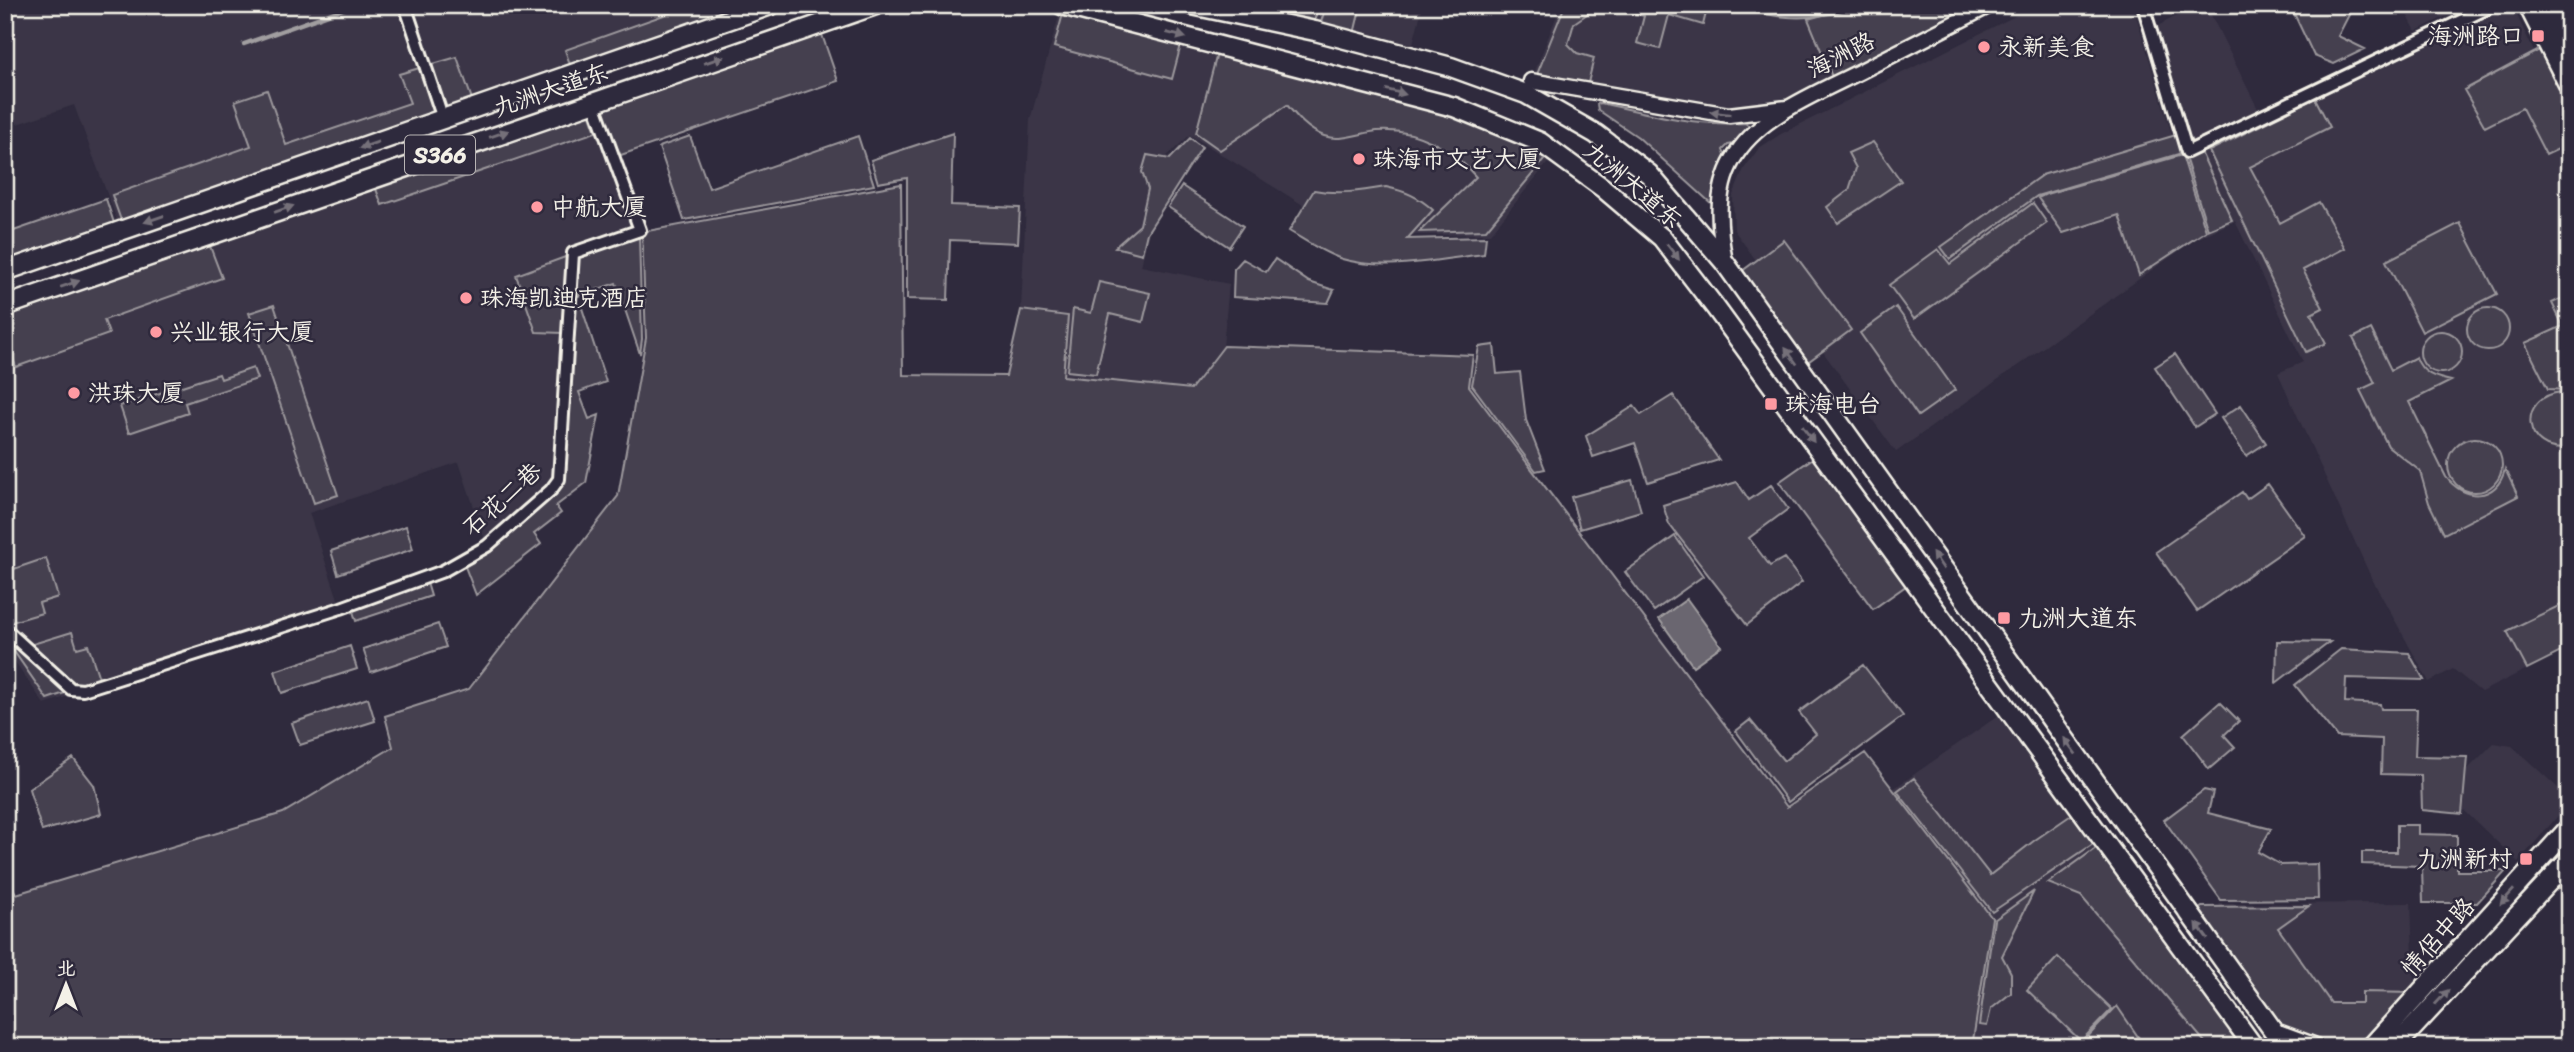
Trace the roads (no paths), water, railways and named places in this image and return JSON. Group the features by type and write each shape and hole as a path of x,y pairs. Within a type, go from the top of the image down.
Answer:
{"main road":[{"path":"711,26 753,5"},
{"name":"九洲大道东","path":"5,271 771,5"},
{"name":"九洲大道东","path":"5,306 876,5"},
{"name":"九洲大道东","path":"1062,5 1454,107 1540,142 1603,188 1662,238 1716,307 2254,1047"},
{"name":"九洲大道东","path":"1192,5 1315,31 1438,63 1526,94 1596,134 1649,174 1725,263 2280,1040"},
{"path":"2528,5 2569,86"},
{"path":"2543,5 2569,56"},
{"name":"情侣中路","path":"2371,1047 2569,828"},
{"name":"情侣中路","path":"2395,1047 2569,860"},
{"path":"2211,988 2230,971"},
{"path":"2280,1040 2313,1047"}],"street":[{"path":"405,5 443,119"},
{"name":"海洲路","path":"1788,108 1990,5"},
{"path":"2143,5 2187,152 2494,5"},
{"path":"1531,81 1729,116 1788,108"},
{"name":"石花二巷","path":"5,629 71,689 83,690 341,608 443,571 487,546 551,490 559,479 573,253 639,230 593,102"},
{"path":"1725,263 1718,230 1718,210 1727,174 1736,154 1750,137 1788,108"}],"waterway":[{"path":"244,44 354,5"}],"place":[{"name":"海洲路口","path":"2538,36"},
{"name":"永新美食","path":"1984,47"},
{"name":"珠海市文艺大厦","path":"1359,159"},
{"name":"中航大厦","path":"537,207"},
{"name":"珠海凯迪克酒店","path":"466,298"},
{"name":"兴业银行大厦","path":"156,332"},
{"name":"洪珠大厦","path":"74,393"},
{"name":"珠海电台","path":"1771,404"},
{"name":"九洲大道东","path":"2004,618"},
{"name":"九洲新村","path":"2526,859"}]}
